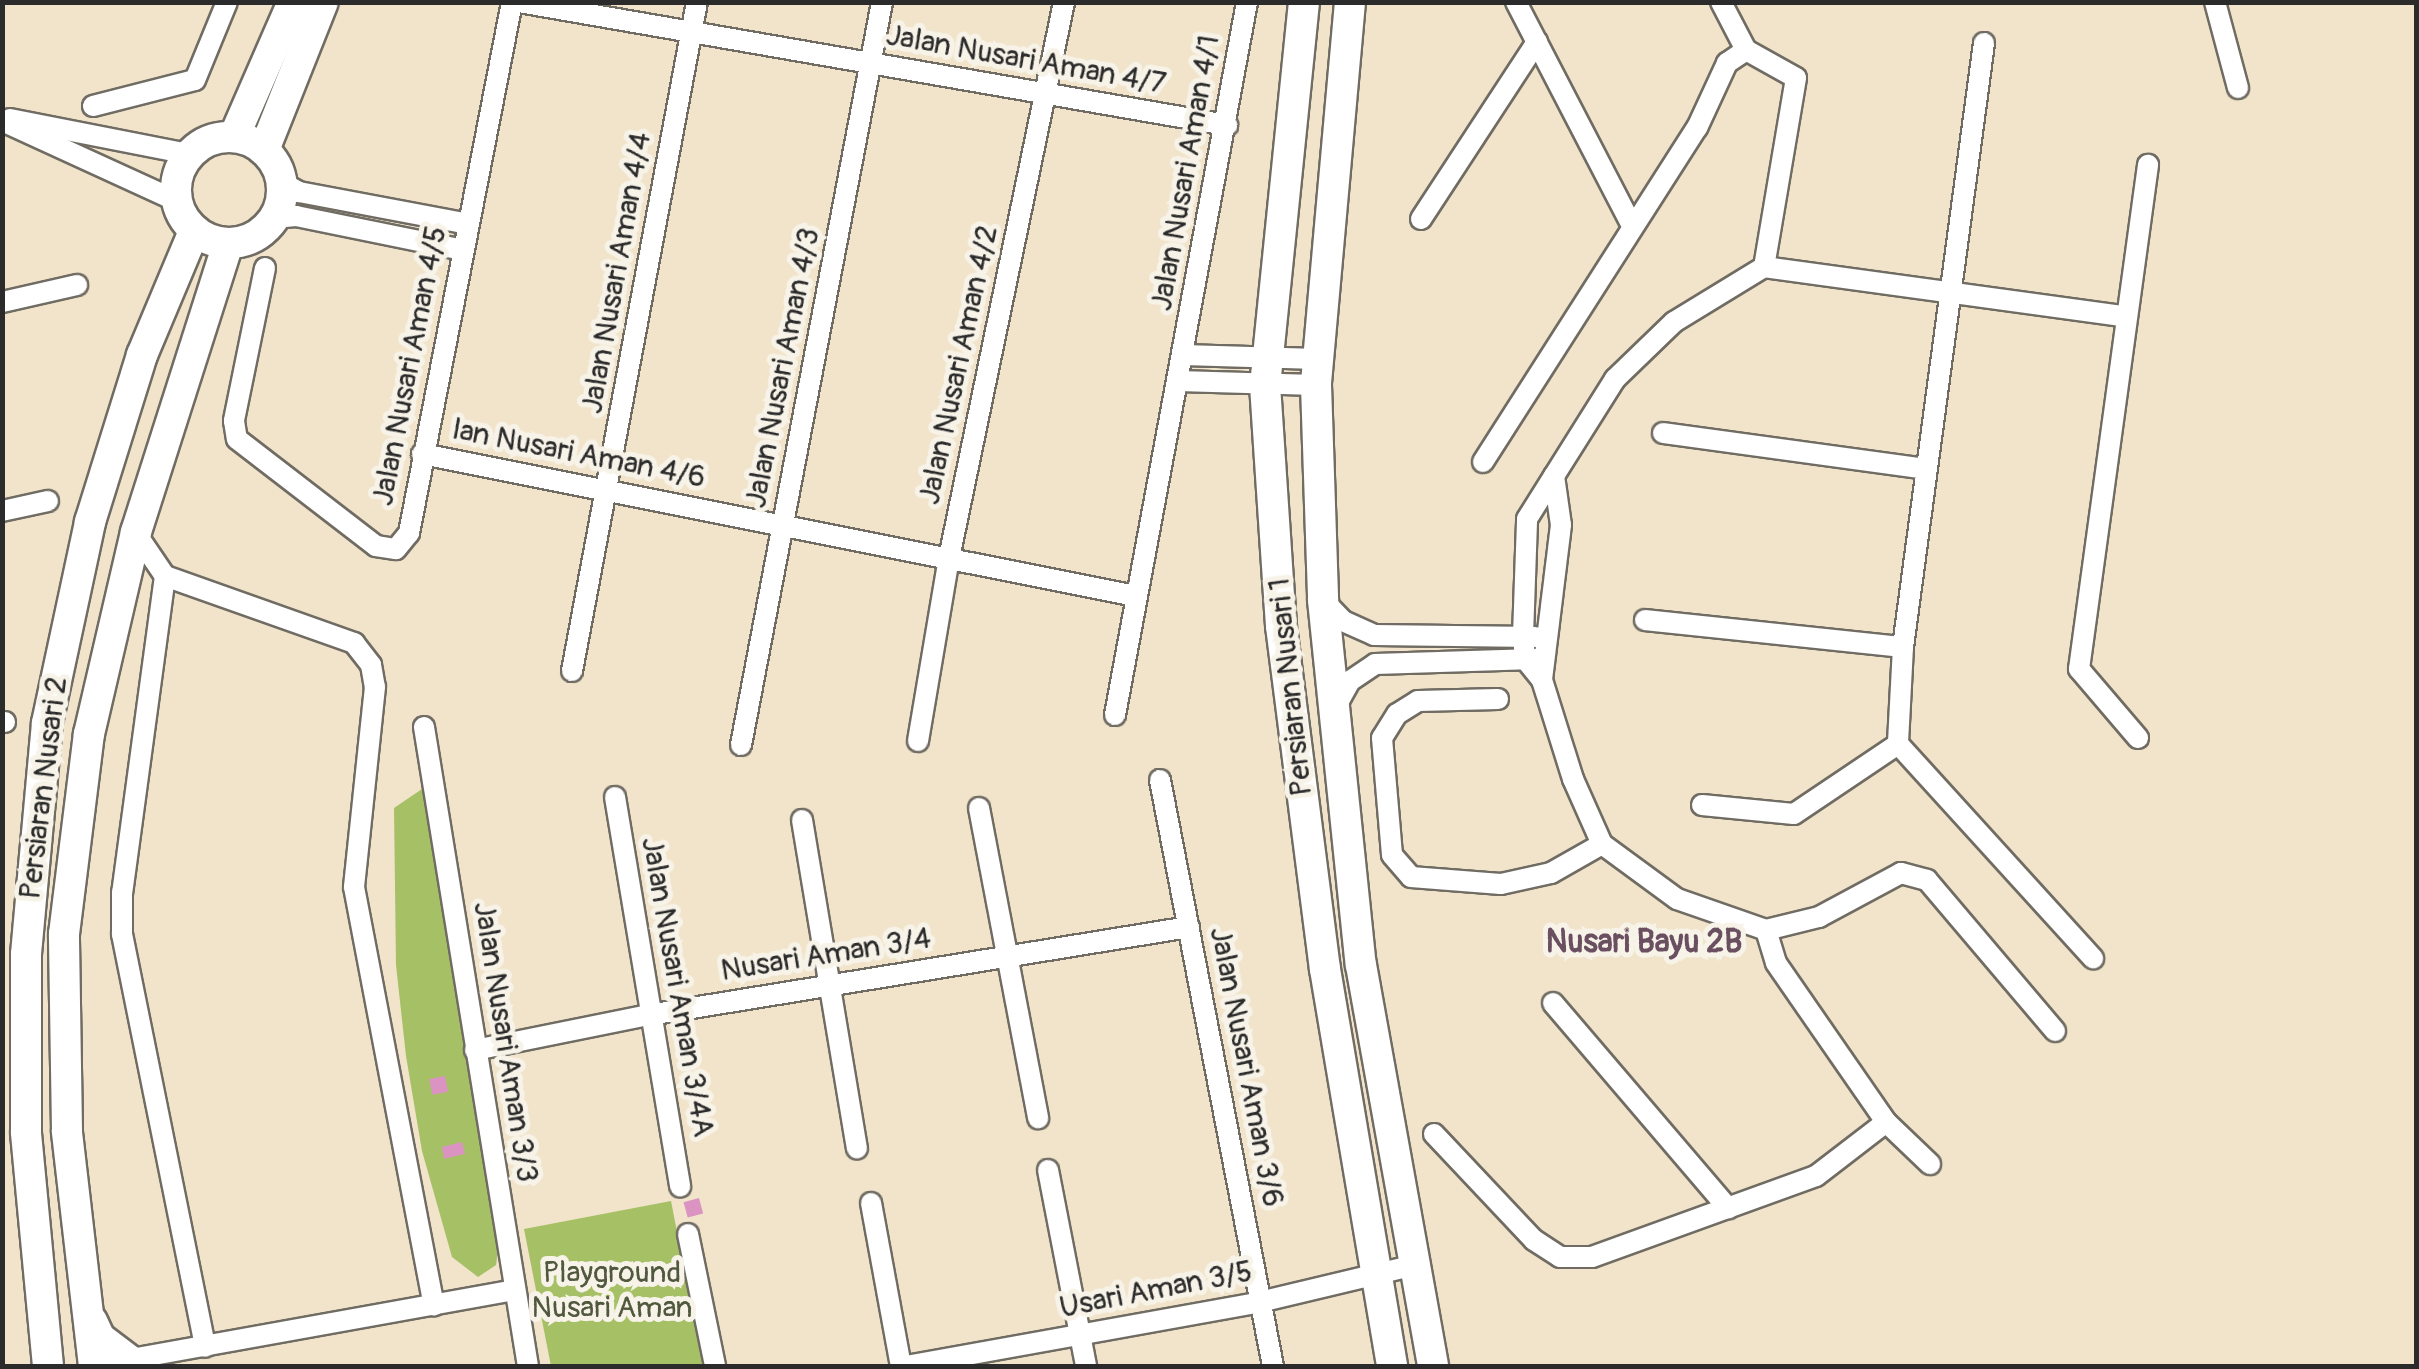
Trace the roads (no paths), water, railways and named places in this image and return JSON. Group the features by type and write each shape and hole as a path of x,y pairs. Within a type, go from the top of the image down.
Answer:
{"street":[{"path":"93,106 196,80 227,2"},
{"path":"234,137 292,2"},
{"path":"264,150 323,2"},
{"name":"Jalan Nusari Aman 4/7","path":"516,2 1228,126"},
{"name":"Jalan Nusari Aman 4/5","path":"265,268 234,421 237,439 386,550 409,534 468,224 516,2"},
{"name":"Jalan Nusari Aman 4/4","path":"572,671 697,2"},
{"name":"Jalan Nusari Aman 4/3","path":"741,745 882,2"},
{"name":"Jalan Nusari Aman 4/2","path":"918,741 948,558 1064,2"},
{"name":"Jalan Nusari Aman 4/1","path":"1178,381 1228,126 1247,2"},
{"name":"Persiaran Nusari 1","path":"1304,2 1266,372 1282,626 1324,969 1392,1366"},
{"name":"Persiaran Nusari 1","path":"1350,2 1317,372 1324,600 1361,965 1433,1366"},
{"path":"1516,2 1631,224"},
{"path":"1721,2 1746,50 1796,78 1764,267"},
{"path":"2215,2 2238,88"},
{"path":"1422,219 1536,42"},
{"path":"1984,42 1903,647 1898,744 2093,958"},
{"path":"1483,462 1631,224 1696,128 1727,63 1746,50"},
{"path":"2,120 190,154 234,137 264,150 281,182 300,192 468,224"},
{"path":"2,120 177,201"},
{"path":"190,154 180,168 177,201 194,231 228,244 246,241 274,218 296,216 463,250"},
{"path":"2138,738 2079,669 2124,316 2148,166"},
{"path":"274,218 281,182"},
{"name":"Persiaran Nusari 2","path":"48,1366 26,1132 26,974 47,723 90,522 142,355 194,231"},
{"name":"Persiaran Nusari 2","path":"92,1366 67,1132 64,934 89,734 136,532 228,244"},
{"path":"1522,636 1528,519 1616,380 1674,322 1764,267 2124,316"},
{"path":"2,302 77,284"},
{"path":"1183,354 1266,372"},
{"path":"1115,714 1178,381 1266,372 1317,372"},
{"path":"1663,433 1926,469"},
{"name":"lan Nusari Aman 4/6","path":"422,454 1136,596"},
{"path":"1554,476 1561,525 1539,651 1542,680 1572,779 1602,844 1677,898 1766,930 1819,918 1902,872 1927,880 2055,1031"},
{"path":"2,511 48,501"},
{"path":"136,532 147,558 165,576 354,643 370,664 374,687 354,887 434,1305"},
{"path":"121,598 165,576"},
{"path":"165,576 122,892 122,934 205,1347"},
{"path":"1324,600 1343,621 1374,634 1522,636 1539,651"},
{"path":"1646,620 1903,647"},
{"path":"1334,708 1350,681 1375,664 1539,651"},
{"path":"1498,698 1418,700 1397,714 1382,738 1392,856 1410,876 1501,884 1551,873 1602,844"},
{"name":"Jalan Nusari Aman 3/3","path":"424,727 528,1366"},
{"path":"1702,805 1794,814 1898,744"},
{"name":"Jalan Nusari Aman 3/6","path":"1160,780 1273,1366"},
{"name":"Jalan Nusari Aman 3/4A","path":"615,797 680,1187"},
{"path":"979,808 1038,1118"},
{"path":"802,820 858,1148"},
{"name":"Nusari Aman 3/4","path":"475,1050 649,1015 1189,927"},
{"path":"1766,930 1776,963 1886,1122 1930,1164"},
{"path":"1554,1003 1728,1208"},
{"path":"1434,1134 1534,1240 1560,1257 1592,1257 1816,1176 1886,1122"},
{"path":"1048,1170 1086,1366"},
{"path":"872,1203 904,1366"},
{"path":"688,1234 715,1366"},
{"name":"Usari Aman 3/5","path":"904,1366 1260,1302 1415,1264"},
{"path":"92,1366 515,1290"},
{"path":"87,1309 100,1338 125,1363"}],"district":[{"name":"Nusari Bayu 2B","path":"1644,942"}],"park label":[{"name":"Playground Nusari Aman","path":"612,1290"}]}
